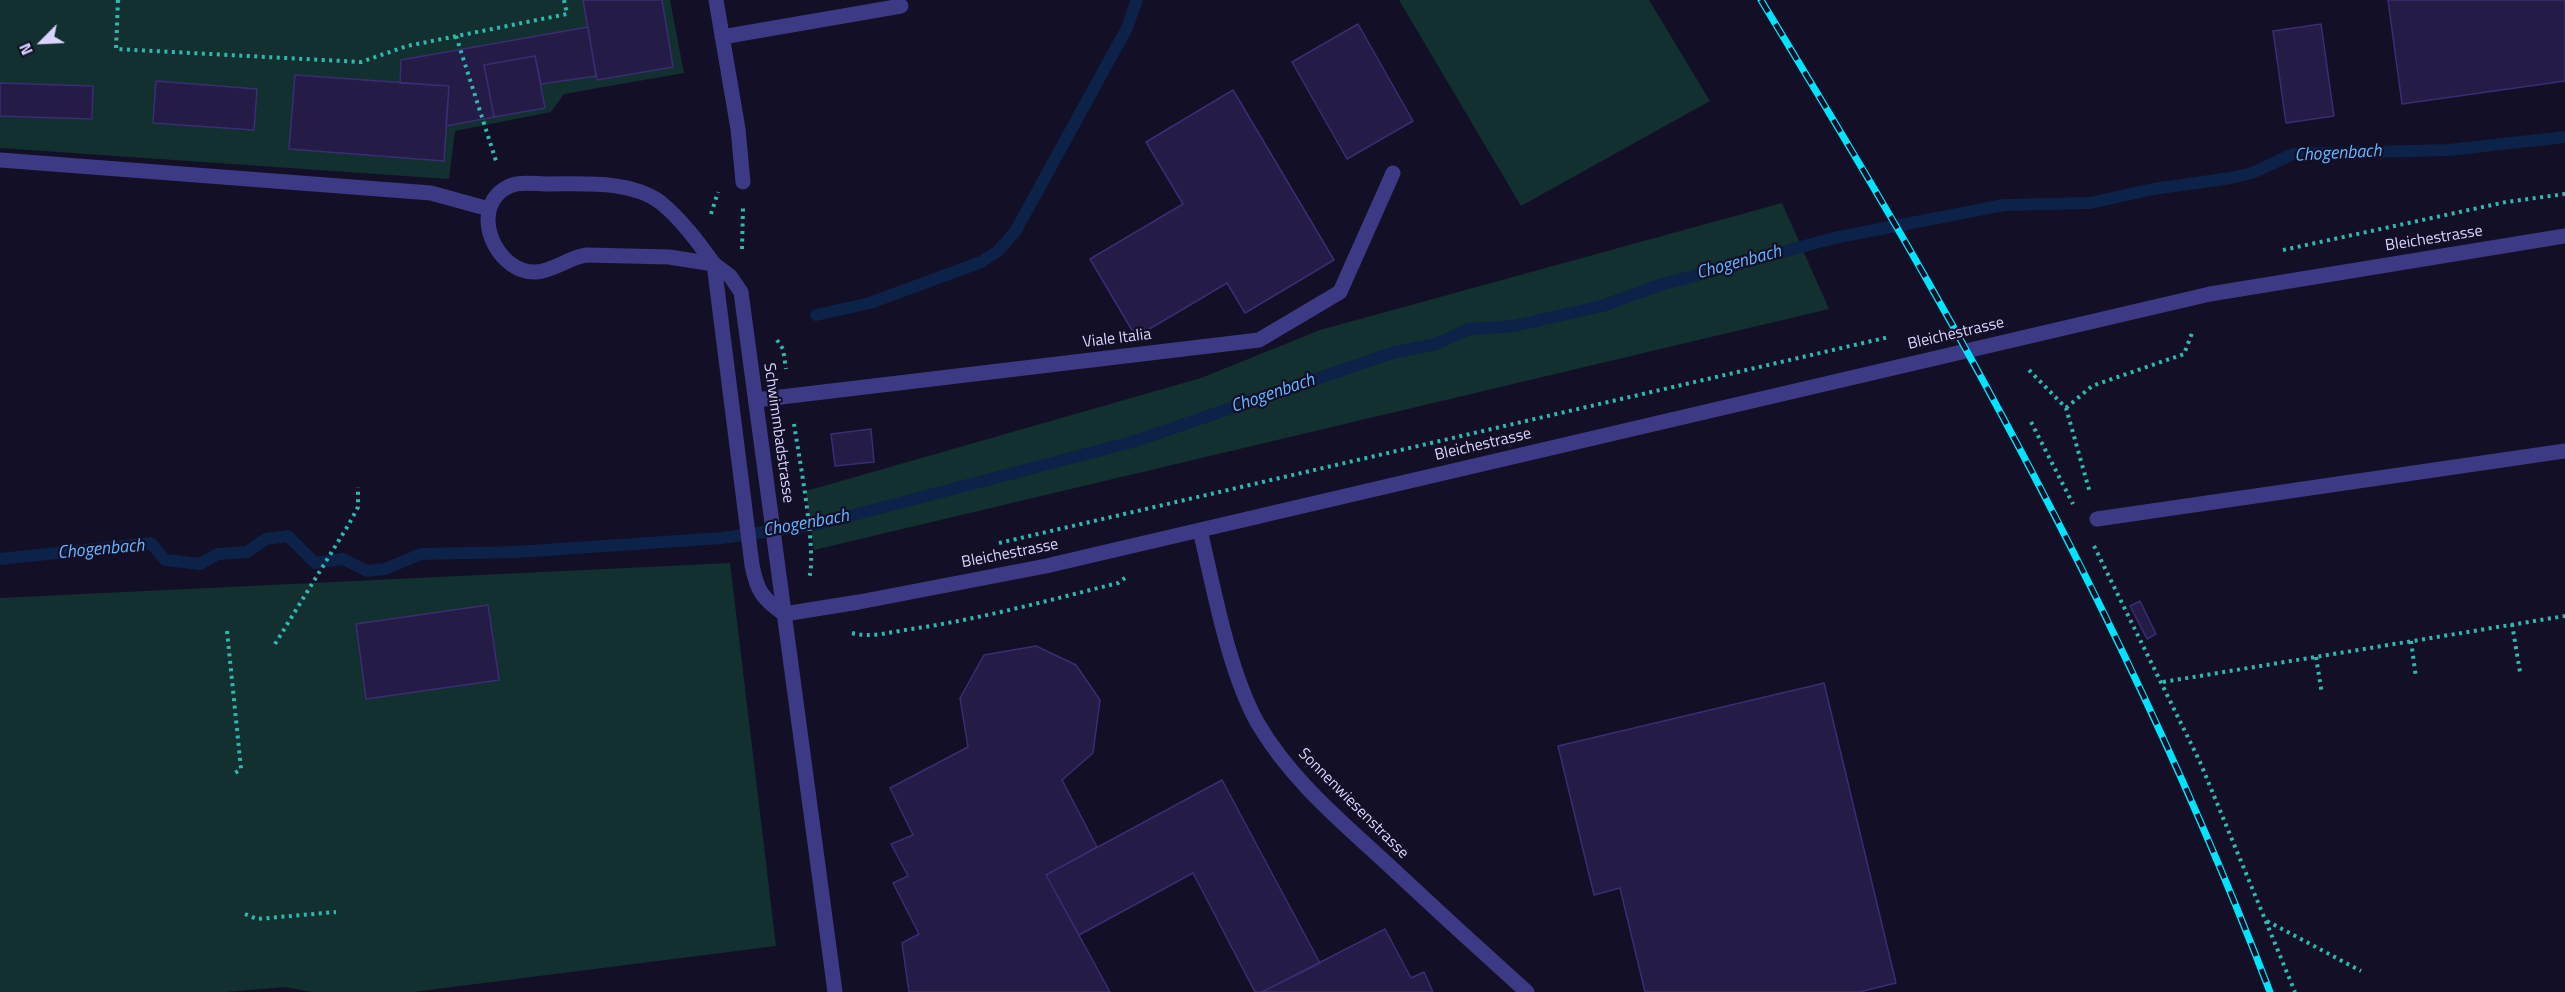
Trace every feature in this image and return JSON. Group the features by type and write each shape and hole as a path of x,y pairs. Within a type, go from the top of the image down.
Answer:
{"street":[{"path":"716,0 738,129 743,182"},
{"path":"722,37 901,6"},
{"path":"0,160 431,193 489,209"},
{"name":"Viale Italia","path":"756,400 1259,340 1341,292 1393,173"},
{"path":"714,264 669,256 587,255 575,256 553,268 537,272 522,271 511,265 492,240 488,225 489,209 496,196 515,184 589,184 627,189 646,195 659,202 683,225 714,264 730,276 741,292"},
{"name":"Bleichestrasse","path":"784,614 1035,568 2210,294 2565,236"},
{"path":"714,264 752,565 755,583 764,600 784,614 835,992"},
{"name":"Schwimmbadstrasse","path":"741,292 784,614"},
{"path":"2097,519 2565,451"},
{"name":"Sonnenwiesenstrasse","path":"1200,530 1214,593 1239,680 1257,721 1284,762 1332,813 1527,992"}],"path":[{"path":"118,0 116,49 361,62 407,46 567,14 564,0"},
{"path":"456,36 505,189"},
{"path":"741,292 743,182"},
{"path":"2066,408 2092,386 2184,354 2193,333"},
{"path":"2030,370 2066,408 2097,519"},
{"path":"2031,422 2077,512"},
{"path":"275,644 358,507 358,487"},
{"path":"805,504 812,554"},
{"path":"2093,543 2163,682 2200,762 2295,992"},
{"path":"864,636 1006,611 1118,582"},
{"path":"2163,682 2565,616"},
{"path":"2512,624 2520,672"},
{"path":"227,631 241,769 235,773"},
{"path":"2411,641 2416,678"},
{"path":"2316,657 2322,694"},
{"path":"245,914 257,919 336,912"},
{"path":"2267,921 2361,971"}],"green space":[{"path":"0,0 670,0 684,73 564,94 551,112 455,131 449,179 0,148"},
{"path":"1399,0 1649,0 1710,101 1521,206"},
{"path":"1782,203 1829,309 814,550 806,491 1201,378 1320,330"},
{"path":"730,563 776,946 413,992 311,992 285,987 226,992 0,992 0,598"}],"building":[{"path":"583,0 662,0 673,67 597,80"},
{"path":"2388,0 2565,0 2565,81 2402,104"},
{"path":"1358,24 1413,121 1347,159 1292,62"},
{"path":"2321,24 2334,116 2286,123 2273,31"},
{"path":"588,27 596,76 541,84 535,56 484,65 494,117 446,126 449,86 400,83 401,60"},
{"path":"535,56 545,108 494,117 484,65"},
{"path":"295,75 449,86 444,161 289,149"},
{"path":"156,81 257,89 254,130 153,123"},
{"path":"0,83 93,86 92,119 0,116"},
{"path":"1233,90 1334,260 1245,313 1227,283 1136,337 1090,259 1183,204 1146,142"},
{"path":"871,429 874,462 835,466 831,434"},
{"path":"2140,601 2156,634 2147,639 2130,606"},
{"path":"488,605 499,680 366,699 356,624"},
{"path":"1036,646 1076,665 1100,700 1093,753 1062,780 1097,847 1046,875 1110,992 909,992 902,943 919,934 893,883 908,876 891,844 913,835 890,788 968,747 960,698 984,655"},
{"path":"1824,683 1896,983 1859,992 1645,992 1620,888 1594,895 1558,746"},
{"path":"1222,780 1320,963 1262,992 1255,992 1193,873 1079,935 1046,875"},
{"path":"1385,929 1411,978 1424,972 1433,992 1262,992"}],"waterway":[{"path":"816,315 870,303 981,262 998,251 1015,232 1127,28 1137,0"},
{"name":"Chogenbach","path":"0,559 151,543 165,560 200,564 218,554 247,552 266,539 288,536 315,563 343,559 367,571 385,569 421,554 516,552 722,538 819,524 1132,442 1392,353 1436,344 1469,329 1514,326 1602,306 1660,285 1834,238 2004,205 2090,203 2153,189 2231,178 2252,173 2293,154 2449,150 2565,137"}],"railway":[{"path":"1761,0 1927,280 2068,541 2195,809 2270,992"}]}
